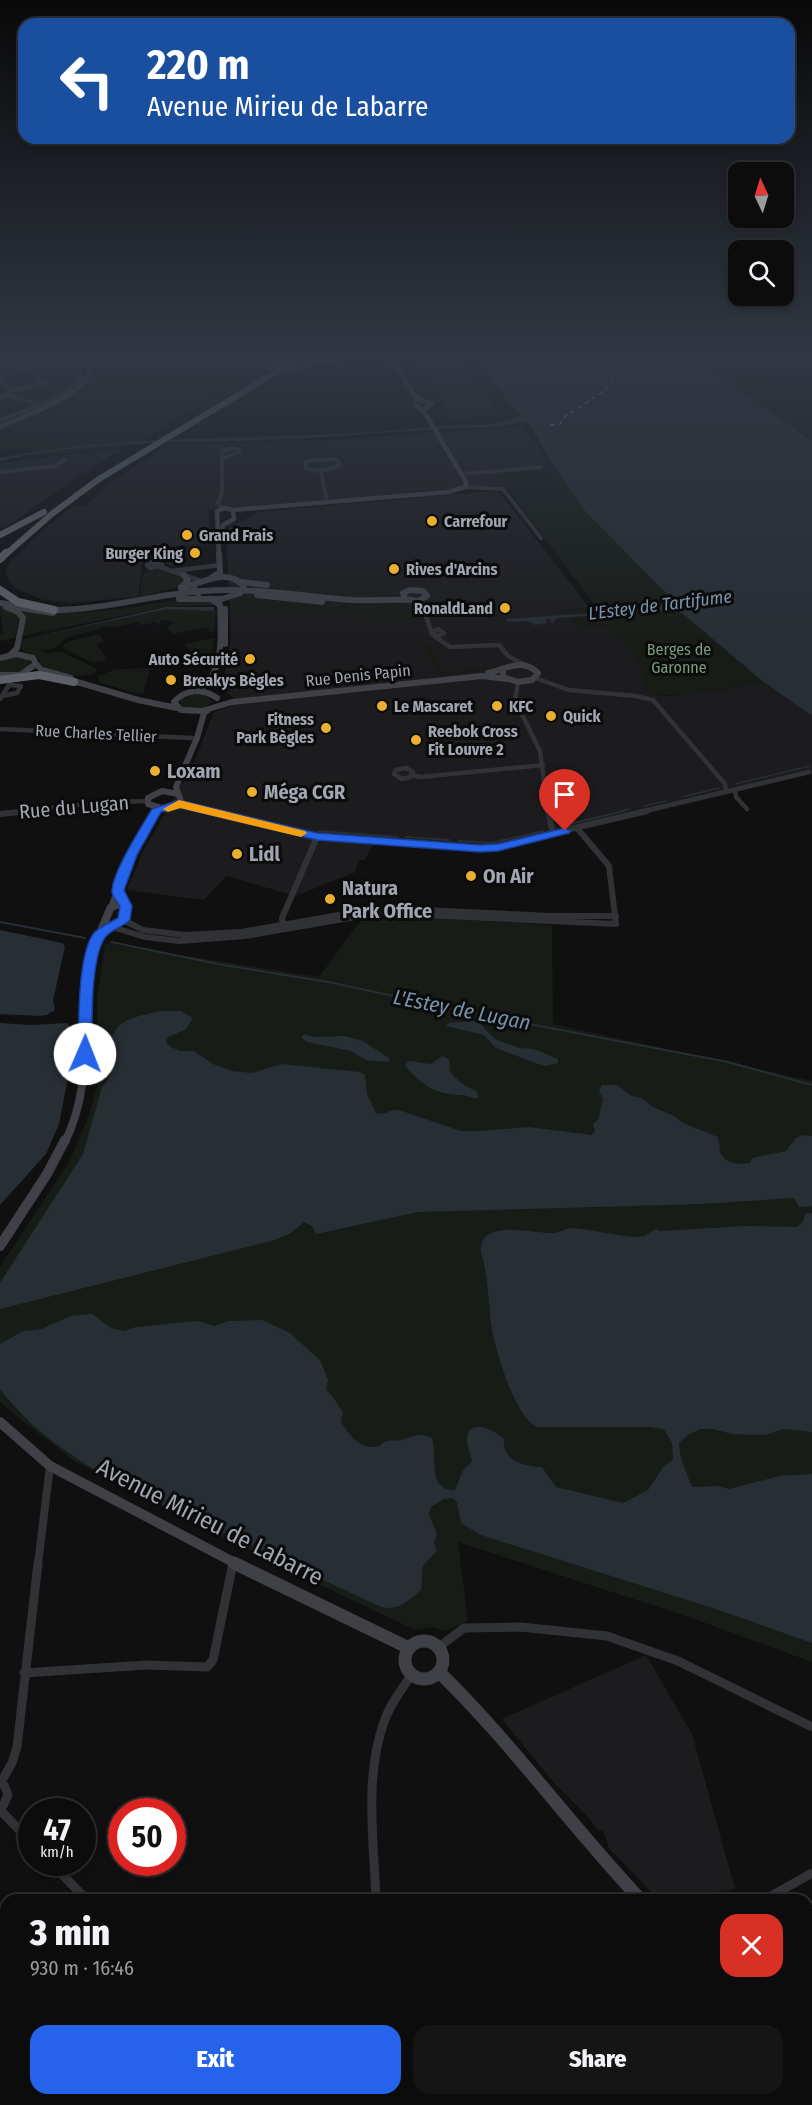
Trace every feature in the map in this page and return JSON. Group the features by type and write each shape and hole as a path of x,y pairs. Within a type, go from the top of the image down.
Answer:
{"highway":[{"path":"0,550 44,512 90,478 131,452"},
{"path":"0,560 53,513 138,452"},
{"path":"0,535 44,512"},
{"path":"0,568 53,513"},
{"path":"0,590 18,602 54,610"},
{"path":"0,680 39,675 74,682"}],"street":[{"path":"224,452 221,496 218,503 222,508 233,510 448,492 465,487 504,490 541,538"},
{"path":"222,459 239,452"},
{"path":"448,452 466,484 465,487"},
{"path":"0,472 55,466 66,459"},
{"path":"312,460 339,460 340,464 337,467 321,471 306,469 305,463 312,460"},
{"path":"461,474 541,467"},
{"path":"321,471 327,502"},
{"path":"150,596 198,587 219,574 217,511 222,508"},
{"path":"233,510 234,519 223,525 222,531 226,572 233,578 239,591 253,595 323,602 373,600 423,602"},
{"path":"218,521 228,522"},
{"path":"172,571 220,565"},
{"path":"0,658 9,655 29,656 42,670 148,699 168,700 204,687 210,682 217,663 220,605 208,598 184,575 160,567"},
{"path":"94,610 185,585 189,581 184,575"},
{"path":"211,578 233,578"},
{"path":"0,604 54,610 94,610 181,594 250,590 373,600 403,594 410,590 421,590 427,594 423,602 432,633 447,646 498,645 508,656 536,670 538,673 535,678"},
{"path":"179,804 181,798 177,794 176,787 215,696 211,689 219,675 224,654 225,603 239,591"},
{"path":"0,604 50,613 208,598 239,591 373,600"},
{"path":"403,594 403,597 409,600"},
{"path":"0,604 18,612 23,618 17,648 9,655"},
{"path":"428,617 442,632 449,644 466,647"},
{"path":"432,633 442,632"},
{"path":"508,656 501,674 506,679 518,682 535,678 569,690 636,696 653,700 725,784 726,792"},
{"path":"25,673 36,664"},
{"path":"504,668 524,664"},
{"name":"Rue Denis Papin","path":"195,691 228,700 493,672 504,668"},
{"path":"0,675 12,676 39,672 186,711 191,714 196,723 192,738 175,777 169,786 151,795 147,801 150,806 169,809 179,804 317,837 480,849 498,847 809,772"},
{"name":"Rue Denis Papin","path":"186,711 211,708 232,702 482,676 506,679"},
{"path":"518,682 514,696 540,752 553,834"},
{"path":"177,708 174,702 178,696"},
{"name":"Rue Charles Tellier","path":"0,729 192,738"},
{"path":"412,776 543,765"},
{"path":"735,790 736,797 747,809"},
{"path":"159,792 177,794"},
{"name":"Rue du Lugan","path":"0,814 95,803 147,801"},
{"path":"109,925 113,905 131,855 158,809"},
{"path":"123,920 138,929 205,938 283,925 378,914 550,918 616,924 609,866 577,828"},
{"path":"283,925 282,918 317,837"},
{"path":"118,890 127,909 123,920"},
{"path":"113,905 124,904"},
{"path":"550,918 616,916"},
{"path":"0,1246 50,1170 65,1141 81,1098 85,1077 86,985 95,946 99,936 109,925 123,920"},
{"path":"109,925 127,933 158,938 205,938 255,936 306,923"},
{"name":"Avenue Mirieu de Labarre","path":"0,1422 50,1466 233,1562 409,1648"},
{"path":"18,1829 0,1812 8,1795 4,1785 0,1782 12,1763 18,1747 24,1673 50,1466"},
{"path":"24,1673 146,1665 207,1667 213,1660 233,1562"},
{"path":"439,1647 464,1628 521,1627 607,1636 678,1661 812,1727"},
{"path":"425,1641 439,1647 444,1661 439,1672 429,1678 412,1674 408,1670 405,1659 413,1644 425,1641"},
{"path":"439,1672 481,1713 606,1863 635,1894"},
{"path":"376,1894 376,1752 394,1700 412,1674"},
{"path":"775,1894 812,1873"},
{"path":"64,1876 81,1894"}],"shaded area":[{"path":"89,452 117,452 75,478 12,523 0,528 0,463"},
{"path":"158,452 543,452 555,467 500,472 508,484 209,510 212,544 141,547 143,549 139,594 136,597 73,603 43,600 14,588 5,574 9,563 45,528 75,505 85,507 111,482"},
{"path":"499,492 589,607 563,611 578,629 601,625 625,640 637,655 651,695 670,696 733,688 762,681 812,716 812,774 489,852 373,843 365,860 359,860 355,872 296,896 226,876 204,900 127,890 143,851 193,765 214,712 234,705 233,697 222,690 231,636 226,530 258,512"},
{"path":"646,1655 692,1734 735,1889 700,1894 653,1894 609,1848 603,1830 598,1831 590,1819 553,1782 502,1719"}],"green space":[{"path":"40,452 77,452 48,456 41,455"},
{"name":"Berges de Garonne","path":"555,467 585,511 672,599 665,604 632,608 635,613 656,611 682,613 762,681 707,692 651,695 649,688 641,689 645,685 641,666 624,642 601,625 578,629 562,610 588,607 593,603 508,489 494,486 508,484 500,472"},
{"path":"174,549 176,551 173,567 162,560 148,558 137,550"},
{"path":"156,569 163,569 186,579 181,586 139,597 144,575"},
{"path":"250,595 322,603 337,608 342,603 403,601 417,604 408,603 409,606 402,608 420,609 424,620 232,613 230,602 246,596 249,603 250,600 257,603 250,598"},
{"path":"187,599 209,601 215,605 166,607 22,636 26,618 19,609 62,613 83,612"},
{"path":"0,606 13,611 19,617 15,638 0,641 0,634 3,634"},
{"path":"188,608 216,611 214,632 205,627 172,634 168,626 174,623 161,620 159,626 156,622 142,625 139,622 114,627 100,626 100,629 67,637 55,648 42,651 44,653 60,651 95,668 97,671 92,674 78,676 54,671 42,665 37,657 20,648 23,639 167,609"},
{"path":"99,634 103,641 97,645 107,660 93,663 64,649 64,644 70,641"},
{"path":"214,638 212,652 207,660 195,665 199,663 185,644"},
{"path":"424,645 430,645 445,673 495,667 502,662 502,664 491,670 438,675"},
{"path":"8,657 25,657 32,663 18,673 0,672 0,660"},
{"path":"150,668 144,692 139,694 101,683 97,677 115,669"},
{"path":"189,694 206,694 213,701 203,709 183,708 179,700"},
{"path":"386,916 552,925 553,1024 812,1081 812,1662 686,1616 458,1542 468,1621 445,1631 431,1627 415,1630 278,1565 74,1461 0,1401 0,1267 69,1162 89,1115 98,1083 97,998 105,943 319,977 362,919"}],"water":[{"path":"35,452 45,452 0,461 0,458"},
{"name":"L'Estey de Tartifume","path":"546,452 812,452 812,716 762,681 682,613 656,611 557,618 552,624 550,619 545,619 547,623 535,625 528,621 508,622 506,619 593,613 665,604 672,599 585,511"},
{"path":"166,607 214,607 214,611 167,609 34,637"},
{"path":"0,930 62,943 65,946 53,1001 55,1010 47,1015 0,1014"},
{"path":"162,1011 181,1011 193,1018 186,1029 167,1038 166,1042 171,1047 180,1051 194,1051 213,1064 232,1071 252,1073 281,1064 360,1072 365,1075 367,1094 376,1113 399,1110 461,1131 529,1127 592,1135 595,1130 593,1124 598,1120 603,1099 599,1091 602,1085 617,1085 632,1096 642,1098 651,1106 674,1116 683,1123 718,1137 722,1156 733,1163 750,1163 752,1158 786,1151 795,1139 802,1135 812,1136 812,1206 799,1207 794,1198 701,1204 418,1212 316,1234 312,1226 304,1222 291,1233 275,1240 0,1309 0,1283 83,1154 102,1087 110,1074 110,1045 113,1035 117,1028 131,1018"},
{"path":"476,1021 497,1040 520,1048 534,1049 558,1059 558,1063 545,1066 538,1064 496,1048 484,1035 446,1026 449,1023"},
{"path":"0,1023 30,1025 68,1023 75,1042 59,1124 46,1154 0,1205"},
{"path":"304,1034 314,1037 345,1036 363,1041 389,1058 390,1062 366,1060 351,1051 307,1042 301,1038"},
{"path":"442,1056 449,1059 450,1072 462,1084 476,1091 479,1098 436,1091 416,1078 405,1065 409,1061 431,1064"},
{"path":"812,1213 812,1432 783,1429 765,1435 732,1434 713,1429 700,1429 679,1443 681,1459 692,1487 718,1486 729,1489 780,1476 812,1474 812,1643 719,1610 481,1535 461,1523 457,1502 453,1498 444,1499 431,1507 429,1515 437,1534 434,1543 437,1551 423,1566 421,1590 398,1606 381,1607 166,1507 105,1476 75,1458 48,1437 22,1415 0,1389 0,1344 23,1331 41,1329 71,1316 92,1314 111,1328 124,1331 136,1327 198,1321 214,1326 229,1321 262,1320 290,1333 320,1360 328,1380 326,1390 343,1413 341,1422 356,1441 372,1447 386,1441 401,1440 416,1435 432,1438 435,1471 440,1484 446,1489 455,1490 463,1470 472,1462 467,1437 469,1431 478,1427 495,1432 504,1439 506,1453 515,1461 542,1467 556,1487 623,1503 648,1490 664,1466 673,1460 672,1443 664,1429 538,1427 530,1422 522,1412 508,1384 494,1340 486,1271 481,1252 482,1241 497,1231 508,1230 554,1233 573,1228 638,1237 656,1229 659,1231 746,1226 797,1227 803,1222 805,1214"}],"waterway":[{"path":"735,784 810,766"},
{"path":"682,797 719,788"},
{"path":"644,806 666,801"},
{"path":"618,812 630,809"},
{"path":"561,826 624,811"},
{"path":"318,831 398,837"},
{"path":"459,841 490,843 543,831"},
{"path":"406,837 449,840"},
{"name":"L'Estey de Lugan","path":"0,922 85,938"},
{"name":"L'Estey de Lugan","path":"111,942 223,965 328,982 497,1018 728,1062 812,1085"}],"slow traffic":[{"path":"168,809 179,804 301,833"}],"place":[{"name":"Carrefour","path":"432,521"},
{"name":"Grand Frais","path":"187,535"},
{"name":"Burger King","path":"195,553"},
{"name":"Rives d'Arcins","path":"394,569"},
{"name":"RonaldLand","path":"505,608"},
{"name":"Auto Sécurité","path":"250,659"},
{"name":"Breakys Bègles","path":"171,680"},
{"name":"Le Mascaret","path":"382,706"},
{"name":"KFC","path":"497,706"},
{"name":"Quick","path":"551,716"},
{"name":"Fitness Park Bègles","path":"326,728"},
{"name":"Reebok Cross Fit Louvre 2","path":"416,740"},
{"name":"Loxam","path":"155,771"},
{"name":"Méga CGR","path":"252,792"},
{"name":"Lidl","path":"237,854"},
{"name":"On Air","path":"471,876"},
{"name":"Natura Park Office","path":"330,899"}],"route":[{"path":"85,1054 86,985 95,946 99,935 118,924 125,916 127,909 118,890 131,855 158,809 169,809 179,804 317,837 480,849 565,831"}]}
